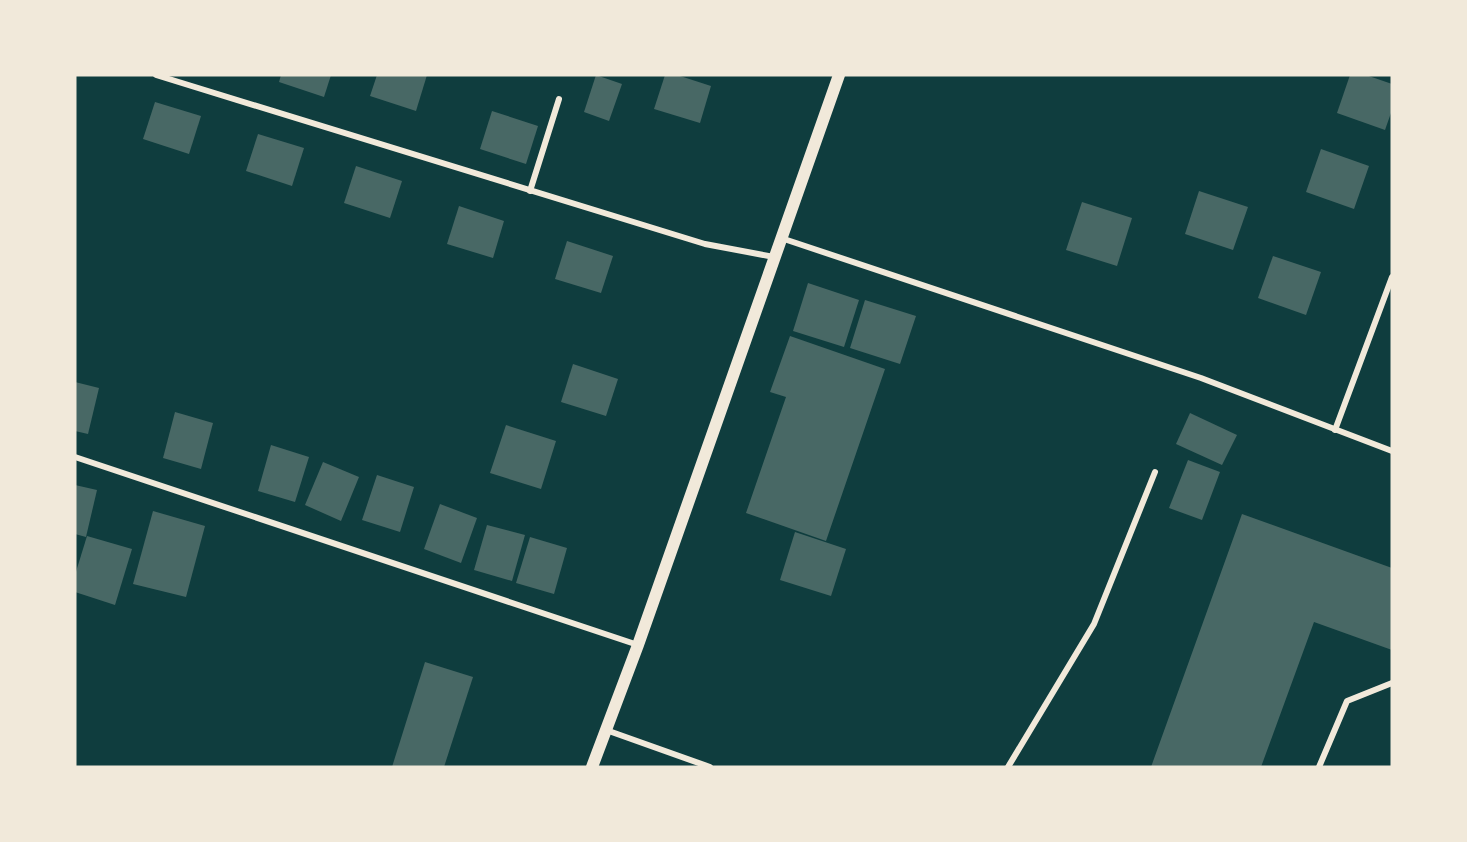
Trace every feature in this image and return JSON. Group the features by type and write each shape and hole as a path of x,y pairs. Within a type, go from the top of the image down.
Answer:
{"main road":[{"path":"592,767 639,645 839,75"}],"street":[{"path":"156,75 705,244 774,257"},
{"path":"530,191 560,99"},
{"path":"781,238 1201,378 1392,451"},
{"path":"1335,430 1392,277"},
{"path":"75,457 639,645"},
{"path":"1008,767 1094,624 1155,472"},
{"path":"1319,767 1347,700 1392,683"},
{"path":"606,730 710,767"}],"building":[{"path":"281,75 331,75 324,97 279,82"},
{"path":"377,75 427,75 416,111 370,96"},
{"path":"596,75 622,84 609,121 584,112"},
{"path":"665,75 677,75 711,86 700,123 654,109"},
{"path":"1350,75 1366,75 1392,84 1392,110 1385,130 1337,113"},
{"path":"155,102 201,116 189,154 143,139"},
{"path":"492,111 538,126 526,164 480,149"},
{"path":"258,134 304,148 292,186 246,171"},
{"path":"1321,149 1369,166 1354,209 1306,192"},
{"path":"356,166 402,181 390,218 344,203"},
{"path":"1199,191 1248,207 1233,250 1185,234"},
{"path":"1082,202 1132,218 1117,266 1066,250"},
{"path":"459,206 504,221 493,258 447,244"},
{"path":"567,241 613,256 601,293 555,279"},
{"path":"1273,256 1321,272 1306,315 1258,298"},
{"path":"808,283 859,300 844,347 793,331"},
{"path":"865,300 916,316 900,364 850,348"},
{"path":"790,336 885,369 826,541 746,513 786,397 770,392"},
{"path":"573,364 618,379 606,416 561,402"},
{"path":"75,382 99,388 88,434 75,431"},
{"path":"175,412 213,423 201,469 163,458"},
{"path":"1190,413 1237,435 1222,465 1176,444"},
{"path":"506,425 556,441 541,489 490,473"},
{"path":"271,445 309,457 295,502 258,491"},
{"path":"1188,460 1220,472 1202,520 1169,508"},
{"path":"323,462 359,477 341,521 305,505"},
{"path":"377,475 414,487 400,532 362,520"},
{"path":"75,485 97,490 86,537 75,534"},
{"path":"440,504 477,518 461,563 424,549"},
{"path":"153,511 205,526 186,597 133,584"},
{"path":"1242,514 1392,568 1392,650 1314,622 1261,767 1151,767"},
{"path":"487,525 525,535 512,581 474,570"},
{"path":"795,532 846,549 831,596 780,580"},
{"path":"87,536 132,549 115,605 75,592 75,575"},
{"path":"530,537 567,548 554,594 516,583"},
{"path":"425,662 473,677 444,767 392,767"}]}
